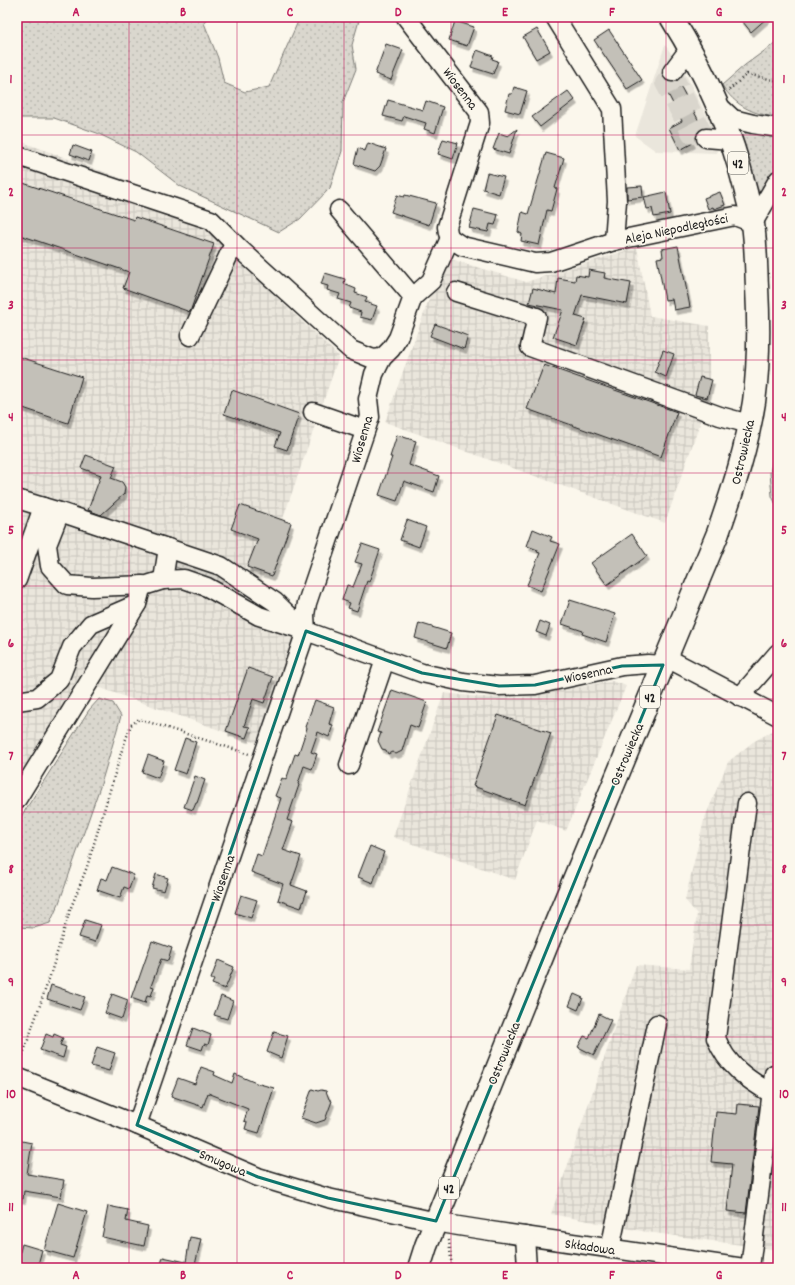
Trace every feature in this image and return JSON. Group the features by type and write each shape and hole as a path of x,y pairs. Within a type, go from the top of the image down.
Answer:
{"main road":[{"name":"42","path":"672,17 690,48 718,105 741,171 753,223"},
{"name":"Ostrowiecka","path":"419,1268 426,1246 440,1231 546,947 718,533 735,486 754,402 758,358 759,311 753,223"}],"street":[{"name":"Wiosenna","path":"137,1125 306,631 305,615 307,603 367,424 368,399 374,374 382,358 391,349 398,338 413,297 431,281 450,238 447,227 480,123 479,112 406,17"},
{"name":"Aleja Niepodległości","path":"555,17 612,109 617,201 614,241 735,216 753,223"},
{"path":"672,72 690,48"},
{"path":"718,105 733,118 753,124 778,128"},
{"path":"706,138 730,140"},
{"path":"17,158 21,157 210,220 234,244 351,350 373,359 382,358"},
{"path":"753,223 778,180"},
{"path":"339,210 413,297"},
{"path":"450,238 462,246 535,263 551,262 614,241"},
{"path":"190,336 234,244"},
{"path":"456,292 537,317 530,347 720,416 749,424"},
{"path":"313,412 367,424"},
{"path":"17,498 221,566 274,602 306,631"},
{"path":"17,580 39,543 52,509"},
{"path":"39,543 50,566 67,585 92,587 147,585 164,580 184,579 207,587 260,616 306,631"},
{"path":"164,580 168,548"},
{"path":"17,799 139,602 142,585"},
{"path":"17,701 37,698 59,680 72,647 91,624 137,604"},
{"name":"Wiosenna","path":"306,631 422,673 463,682 499,686 535,685 622,666 665,661"},
{"path":"740,697 778,653"},
{"path":"349,765 385,660"},
{"path":"665,661 778,716"},
{"path":"747,803 716,1038 724,1055 746,1078 772,1094"},
{"path":"610,1249 657,1024"},
{"name":"Smugowa","path":"18,1071 137,1125 258,1177 440,1231"},
{"path":"750,1268 774,1074"},
{"name":"Składowa","path":"440,1231 525,1236 610,1249 680,1264 744,1268"},
{"path":"525,1236 527,1268"}],"path":[{"path":"732,87 747,74 778,81"},
{"path":"18,1071 50,976 70,910 87,867 131,725 139,719 263,759"},
{"path":"440,1231 449,1240 452,1268"},
{"path":"449,1240 454,1240"}],"highlighted area":[{"path":"306,631 422,673 499,686 535,685 622,666 663,665 436,1221 328,1198 258,1177 137,1125"}],"shaded area":[{"path":"17,17 207,17 204,23 218,58 224,83 245,92 269,87 300,17 360,17 352,45 356,69 343,102 342,151 330,188 300,219 279,232 180,186 136,152 97,133 54,118 17,118"},
{"path":"778,41 778,117 753,112 739,104 722,85 745,65"},
{"path":"665,45 685,73 714,130 717,153 656,151 635,136"},
{"path":"753,131 778,135 778,166 765,190 758,193 755,190 741,141 745,134"},
{"path":"17,140 213,212 286,277 277,298 339,356 248,620 297,640 259,744 95,686 17,806"},
{"path":"637,247 650,316 709,326 710,395 665,523 385,422 444,257 526,282"},
{"path":"778,434 778,509 772,496 770,473"},
{"path":"172,558 219,574 271,608 267,613 222,584 173,566"},
{"path":"612,681 626,686 566,831 537,820 515,880 393,837 444,693 479,697 524,697"},
{"path":"99,699 113,703 121,716 101,784 59,903 50,923 34,928 17,927 17,823 89,710"},
{"path":"778,728 778,1250 647,1232 551,1214 636,965 689,969 697,914 685,900 704,820 728,762 753,742"}],"building":[{"path":"739,17 768,17 751,32"},
{"path":"455,21 474,27 467,46 449,40"},
{"path":"537,29 550,51 536,59 523,37"},
{"path":"609,30 642,80 627,89 594,40"},
{"path":"386,44 403,50 391,80 375,74"},
{"path":"477,50 493,56 492,59 498,61 493,74 471,67"},
{"path":"514,87 527,91 520,114 505,110 509,94 512,94"},
{"path":"681,87 702,127 688,134 693,143 680,150 669,128 682,121 668,94"},
{"path":"568,91 575,100 540,127 532,117"},
{"path":"388,100 423,110 426,101 443,107 435,133 424,129 426,123 404,116 402,121 383,116"},
{"path":"517,129 509,154 493,149 499,133 508,136"},
{"path":"443,139 458,143 453,159 438,154"},
{"path":"368,143 386,149 380,166 375,171 354,164 358,148 365,151"},
{"path":"73,145 92,152 89,161 70,154"},
{"path":"546,153 564,158 555,188 557,189 551,211 547,210 539,245 521,241 522,234 518,232 522,212 528,214"},
{"path":"487,173 504,177 499,194 483,189"},
{"path":"23,183 134,220 135,217 214,244 190,312 123,288 129,272 17,234 17,190 20,191"},
{"path":"642,186 643,197 627,199 627,187"},
{"path":"666,192 670,214 654,217 652,208 647,209 644,197"},
{"path":"720,192 725,205 714,209 713,207 708,209 704,198"},
{"path":"397,195 404,197 405,195 436,203 429,225 391,212"},
{"path":"474,209 498,215 495,225 490,224 488,232 469,228"},
{"path":"678,246 690,307 674,310 672,299 665,300 657,258 663,257 662,249"},
{"path":"589,270 605,273 604,278 631,283 627,304 582,295 575,316 586,319 577,345 553,337 563,310 529,303 533,288 556,294 558,278 575,281 576,275 588,277"},
{"path":"325,273 345,279 344,284 356,289 355,293 367,297 365,302 377,306 372,320 360,317 361,312 349,308 351,303 338,299 340,294 327,290 328,286 321,284"},
{"path":"435,324 468,336 464,349 430,336"},
{"path":"663,350 674,354 666,377 655,372"},
{"path":"17,356 82,377 68,423 17,406"},
{"path":"544,365 677,412 661,457 527,409"},
{"path":"700,377 712,380 707,398 695,395"},
{"path":"232,390 299,414 287,450 275,446 280,433 224,414"},
{"path":"397,435 416,441 409,465 439,476 434,492 404,481 397,501 379,495 392,457 390,457"},
{"path":"86,455 116,466 111,478 122,482 125,487 124,494 101,515 88,510 101,475 81,468"},
{"path":"240,505 291,523 272,576 247,567 258,539 231,529"},
{"path":"407,520 426,527 419,547 400,540"},
{"path":"533,529 552,537 550,541 560,544 541,591 527,585 540,553 537,552 538,550 527,546"},
{"path":"632,534 647,556 607,585 591,563"},
{"path":"362,544 380,550 369,582 367,581 357,611 348,608 350,603 342,600 347,585 353,587 362,564 355,562"},
{"path":"570,600 615,614 606,642 582,634 583,631 562,624"},
{"path":"540,621 550,625 546,636 536,632"},
{"path":"419,623 451,633 447,648 415,638"},
{"path":"248,668 273,677 264,703 253,699 244,726 250,727 246,738 226,731"},
{"path":"392,690 427,702 418,728 410,725 402,751 396,754 392,752 388,754 386,750 382,749 378,741 381,733 377,732"},
{"path":"315,700 334,707 329,724 333,725 329,737 318,732 311,752 317,754 312,769 304,766 287,820 293,822 283,850 301,856 291,885 307,891 301,908 278,900 283,884 251,872 257,854 262,856 281,798 275,796 282,778 286,780 295,754 298,755 307,728 305,727"},
{"path":"498,715 551,733 525,805 473,786"},
{"path":"185,738 196,742 186,774 174,770"},
{"path":"148,755 164,761 158,778 142,772"},
{"path":"195,776 205,780 193,810 184,807"},
{"path":"370,846 384,852 373,883 358,877"},
{"path":"112,867 134,875 129,889 124,887 120,898 97,890 101,878 107,880"},
{"path":"156,874 168,878 164,891 152,888"},
{"path":"241,895 257,900 251,918 235,913"},
{"path":"85,920 101,925 95,942 79,937"},
{"path":"152,941 172,948 168,961 161,959 151,986 154,987 151,996 147,995 145,1003 131,998"},
{"path":"218,960 234,967 225,989 212,984 214,980 211,979"},
{"path":"51,985 85,997 80,1010 47,999"},
{"path":"112,994 128,1000 122,1019 105,1013"},
{"path":"574,994 583,998 578,1010 569,1006"},
{"path":"221,996 233,1001 227,1019 214,1015"},
{"path":"599,1014 611,1020 594,1055 578,1047 584,1036 589,1038"},
{"path":"193,1028 211,1035 208,1045 204,1044 202,1050 187,1045"},
{"path":"274,1032 288,1036 281,1058 267,1052"},
{"path":"46,1034 53,1037 54,1034 63,1038 60,1045 66,1047 63,1058 40,1050"},
{"path":"97,1047 115,1053 109,1071 91,1066"},
{"path":"201,1067 215,1072 214,1075 232,1083 235,1074 256,1083 274,1088 259,1133 245,1129 247,1122 244,1121 248,1109 208,1093 203,1107 171,1096 178,1078 195,1084"},
{"path":"312,1089 326,1091 329,1099 332,1101 325,1120 316,1123 301,1118"},
{"path":"738,1104 759,1106 746,1213 727,1211 732,1164 711,1162 716,1112 737,1114"},
{"path":"17,1140 32,1143 27,1174 64,1180 61,1197 24,1191 23,1199 17,1198"},
{"path":"58,1203 87,1212 73,1258 44,1250"},
{"path":"108,1206 128,1210 126,1221 148,1226 144,1246 102,1237"},
{"path":"190,1237 201,1239 193,1268 160,1268 163,1257 186,1262"},
{"path":"22,1244 42,1250 37,1268 17,1268"}],"tunnel":[{"path":"672,72 706,138 691,134 664,83 672,72"}]}
